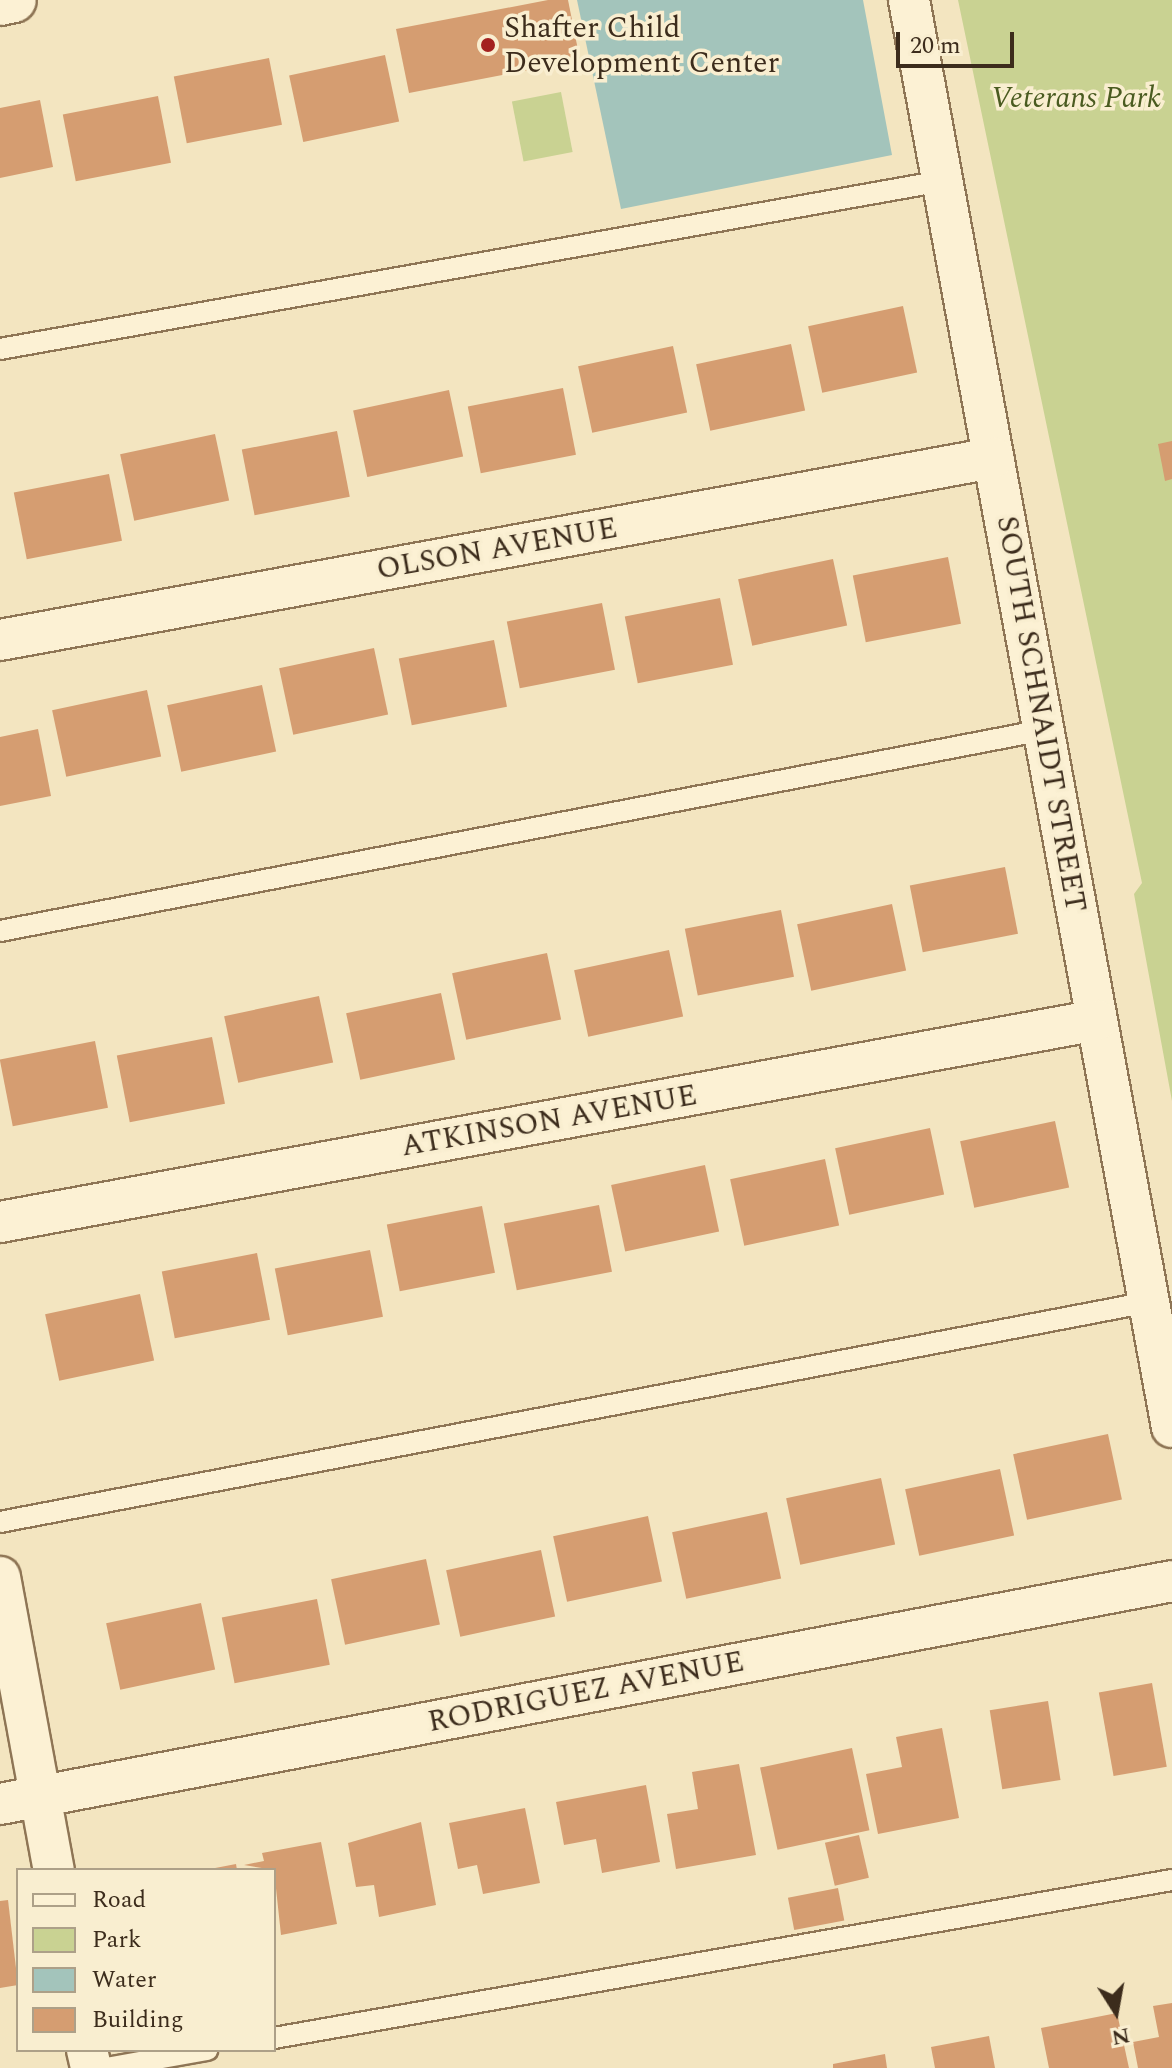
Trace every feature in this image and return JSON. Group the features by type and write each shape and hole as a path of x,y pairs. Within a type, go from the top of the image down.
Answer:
{"street":[{"path":"0,3 14,0"},
{"name":"SOUTH SCHNAIDT STREET","path":"909,0 1172,1427"},
{"name":"OLSON AVENUE","path":"0,640 993,458"},
{"name":"ATKINSON AVENUE","path":"0,1222 1097,1020"},
{"path":"0,1577 54,1868"},
{"name":"RODRIGUEZ AVENUE","path":"0,1804 1172,1581"}],"lane":[{"path":"0,349 942,181"},
{"path":"0,931 1044,730"},
{"path":"0,1522 1149,1302"},
{"path":"276,2038 1172,1880"},
{"path":"106,2068 196,2052"}],"green space":[{"name":"Veterans Park","path":"958,0 1172,0 1172,1101 1134,894 1142,883"},
{"path":"561,92 573,152 524,161 512,102"}],"water":[{"path":"577,0 863,0 892,155 621,209"}],"building":[{"name":"Shafter Child Development Center","path":"548,0 568,0 580,60 409,93 396,29"},
{"path":"385,55 399,122 303,142 289,75"},
{"path":"269,58 282,125 187,143 174,77"},
{"path":"158,96 171,163 76,181 63,115"},
{"path":"40,100 53,167 0,178 0,108"},
{"path":"903,306 917,373 822,393 808,326"},
{"path":"791,344 805,411 710,431 696,364"},
{"path":"673,346 687,413 592,433 578,366"},
{"path":"563,388 576,455 481,473 468,407"},
{"path":"449,390 463,457 367,477 353,410"},
{"path":"337,431 350,497 255,515 242,450"},
{"path":"215,434 229,501 134,521 120,454"},
{"path":"1172,441 1172,479 1165,481 1158,444"},
{"path":"109,474 122,541 27,559 14,493"},
{"path":"948,557 961,624 866,642 853,576"},
{"path":"833,559 847,626 752,646 738,579"},
{"path":"720,598 733,665 638,683 625,617"},
{"path":"602,603 615,670 520,688 507,622"},
{"path":"494,640 507,707 412,725 399,659"},
{"path":"374,648 388,715 293,735 279,668"},
{"path":"262,685 276,752 181,772 167,705"},
{"path":"147,690 161,757 66,777 52,710"},
{"path":"38,729 51,796 0,806 0,737"},
{"path":"1005,867 1018,934 923,952 910,886"},
{"path":"892,904 906,971 811,991 797,924"},
{"path":"781,910 794,977 698,995 685,929"},
{"path":"669,950 683,1017 588,1037 574,970"},
{"path":"547,953 561,1020 466,1040 452,973"},
{"path":"441,993 455,1060 360,1080 346,1013"},
{"path":"319,996 333,1063 238,1083 224,1016"},
{"path":"212,1037 225,1104 130,1122 117,1056"},
{"path":"95,1041 108,1108 13,1126 0,1059"},
{"path":"1055,1121 1069,1188 974,1208 960,1141"},
{"path":"930,1128 944,1195 849,1215 835,1148"},
{"path":"825,1159 839,1226 744,1246 730,1179"},
{"path":"705,1165 719,1232 625,1251 611,1185"},
{"path":"599,1205 612,1272 517,1290 504,1224"},
{"path":"482,1206 495,1273 400,1291 387,1225"},
{"path":"370,1250 383,1317 288,1335 275,1269"},
{"path":"257,1253 270,1320 175,1338 162,1272"},
{"path":"140,1294 154,1361 59,1381 45,1314"},
{"path":"1108,1434 1122,1500 1027,1520 1013,1454"},
{"path":"1000,1469 1014,1536 919,1556 905,1489"},
{"path":"881,1478 895,1545 800,1565 786,1498"},
{"path":"767,1512 781,1579 686,1599 672,1532"},
{"path":"648,1516 662,1582 567,1602 553,1536"},
{"path":"541,1550 555,1617 460,1637 446,1570"},
{"path":"426,1559 440,1625 345,1645 331,1579"},
{"path":"317,1599 330,1665 235,1683 222,1618"},
{"path":"201,1603 215,1670 120,1690 106,1623"},
{"path":"1152,1683 1167,1767 1114,1776 1099,1692"},
{"path":"1048,1701 1061,1780 1002,1789 990,1710"},
{"path":"942,1728 959,1818 878,1834 866,1774 902,1767 896,1737"},
{"path":"852,1748 869,1830 778,1850 760,1768"},
{"path":"739,1764 756,1855 676,1869 667,1814 698,1809 692,1772"},
{"path":"646,1785 660,1862 602,1873 596,1839 564,1845 556,1802"},
{"path":"525,1808 540,1883 483,1894 477,1865 458,1869 449,1823"},
{"path":"421,1822 436,1905 379,1917 374,1885 356,1887 348,1843"},
{"path":"859,1835 869,1878 835,1886 825,1843"},
{"path":"321,1842 337,1924 281,1935 276,1868 244,1865 264,1861 262,1853"},
{"path":"236,1864 237,1868 215,1868"},
{"path":"838,1888 844,1920 794,1930 788,1898"},
{"path":"8,1900 16,1985 0,1988 0,1901"},
{"path":"1172,2003 1172,2068 1138,2068 1133,2042 1159,2037 1153,2006"},
{"path":"1117,2013 1129,2068 1049,2068 1041,2028"},
{"path":"989,2036 995,2068 935,2068 931,2047"},
{"path":"885,2054 887,2068 833,2068 833,2064"}],"place":[{"name":"Shafter Child Development Center","path":"488,45"}]}
